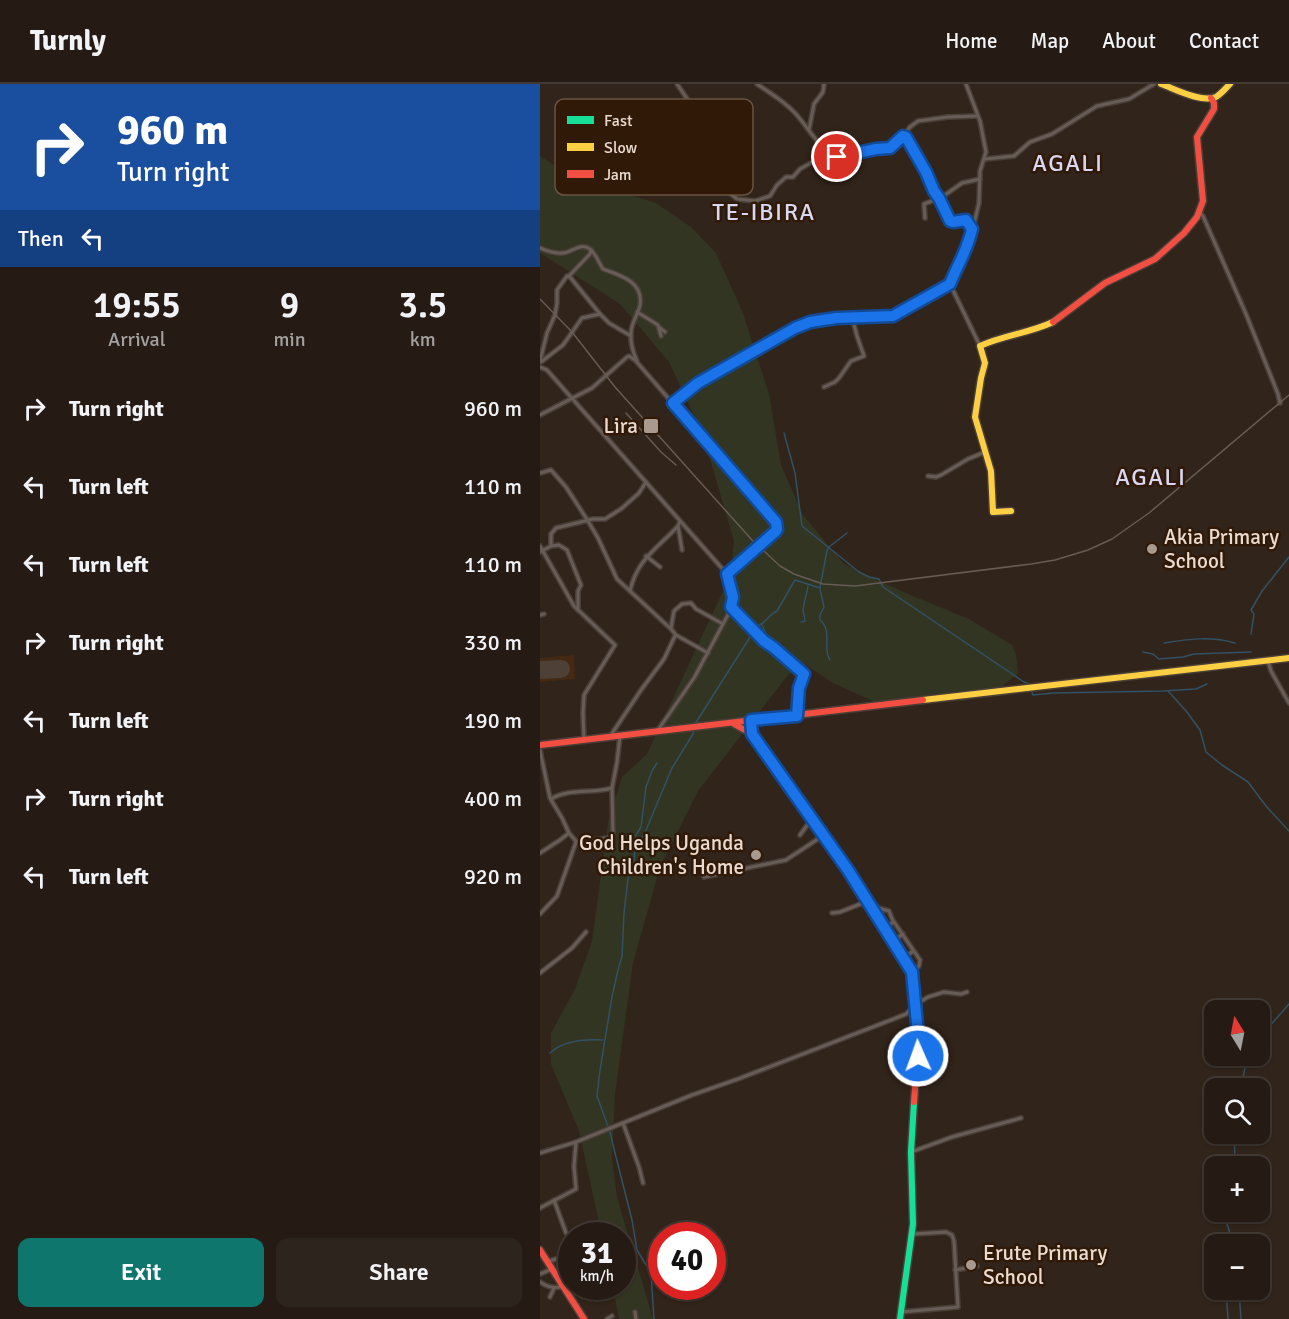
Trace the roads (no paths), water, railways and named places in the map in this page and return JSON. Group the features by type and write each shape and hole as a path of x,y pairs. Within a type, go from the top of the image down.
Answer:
{"street":[{"path":"678,84 688,99"},
{"path":"757,84 794,112 837,157 890,148 918,121 978,116"},
{"path":"809,130 814,104 823,92 824,84"},
{"path":"673,403 698,383 795,328 810,322 852,317 893,316 950,284 965,253 980,200 980,179 986,148 978,116 966,84"},
{"path":"985,159 1014,156 1030,142 1062,129 1095,106 1129,99 1154,84"},
{"path":"1161,84 1195,96 1211,98 1225,90 1230,84"},
{"path":"980,346 1045,326 1059,319 1081,300 1111,280 1155,259 1190,225 1200,213 1203,202 1197,137 1214,109 1211,98"},
{"path":"903,136 926,172 929,183 951,222 966,220 972,229"},
{"path":"732,195 737,199 754,201 770,196 786,177 793,177 800,169 830,152"},
{"path":"925,218 924,205 962,183 980,179"},
{"path":"1200,213 1250,322 1280,403"},
{"path":"540,248 558,253 581,246 587,247 603,269 621,275 634,285 640,301 631,336 637,362"},
{"path":"540,362 547,333 555,315 557,290 564,279 592,253"},
{"path":"569,276 609,323 631,336"},
{"path":"950,284 980,346 985,363 975,415 992,481 993,512 1011,511"},
{"path":"638,312 665,332"},
{"path":"540,362 563,345 582,318 600,314"},
{"path":"824,387 835,382 851,361 864,356 852,317"},
{"path":"660,328 662,336"},
{"path":"540,415 591,388 627,357 632,357 776,522 776,531 727,574"},
{"path":"540,367 547,370 727,574 733,597 731,607 688,688 657,732"},
{"path":"928,476 941,476 968,459 985,452"},
{"path":"540,473 549,470 554,472 566,487 598,538 614,576 676,635 708,653"},
{"path":"551,546 551,534 556,528 593,519 605,519 642,491 646,482"},
{"path":"680,520 678,526 682,550"},
{"path":"630,591 633,579 646,556 678,526"},
{"path":"541,551 551,546 562,545 567,550 580,585 578,610"},
{"path":"540,546 571,601 615,645 584,695 584,740"},
{"path":"646,556 660,567"},
{"path":"671,629 674,611 681,604 691,603 696,609 723,624"},
{"path":"731,607 764,641 804,674 799,688 797,716"},
{"path":"610,737 664,659 676,635"},
{"path":"576,842 568,833 549,795 540,747 751,720 1289,658"},
{"path":"1268,661 1289,703"},
{"path":"751,720 752,734"},
{"path":"733,723 752,734 824,835 912,972 918,1048 911,1152 912,1234 901,1315 957,1308 953,1238 950,1233 912,1234"},
{"path":"576,842 608,838 613,835 612,788 620,736"},
{"path":"551,799 558,795 612,788"},
{"path":"800,836 812,818"},
{"path":"540,853 568,833"},
{"path":"704,877 786,860 824,835"},
{"path":"540,914 557,896 576,842"},
{"path":"832,913 868,901 873,902 878,908 883,925"},
{"path":"878,908 889,911 893,921 920,960 920,964 912,972"},
{"path":"883,925 893,921"},
{"path":"540,973 572,948 586,932"},
{"path":"893,941 903,934"},
{"path":"904,958 914,951"},
{"path":"540,1153 576,1142 692,1095 906,1014 915,1005 938,993 967,992"},
{"path":"906,1014 916,1016"},
{"path":"911,1152 952,1137 1021,1118"},
{"path":"623,1123 643,1183"},
{"path":"540,1208 576,1189 574,1166 576,1142"},
{"path":"554,1200 562,1222"},
{"path":"540,1250 557,1277"},
{"path":"547,1262 558,1259"},
{"path":"955,1270 977,1266"},
{"path":"540,1274 552,1269"},
{"path":"540,1282 554,1288 558,1287"},
{"path":"550,1296 554,1288"},
{"path":"572,1300 584,1319"},
{"path":"635,1312 636,1319"},
{"path":"607,1319 612,1316"}],"waterway":[{"path":"784,433 795,473 802,526 859,572 879,579 883,587 1029,684 1033,695 1196,689 1207,684"},
{"path":"695,724 757,626 777,611 795,580 820,588 827,550 847,533"},
{"path":"1251,634 1254,614 1251,610 1262,591 1289,557"},
{"path":"801,622 805,621 803,609 808,586"},
{"path":"820,589 824,607 820,620 826,629 830,660"},
{"path":"762,625 766,634 763,636 772,644"},
{"path":"1164,643 1191,639 1235,643"},
{"path":"776,647 795,660"},
{"path":"1143,652 1153,654 1159,659 1194,654 1251,652"},
{"path":"1168,691 1200,730 1206,752 1248,782 1289,831"},
{"path":"635,847 644,835 672,768 694,729"},
{"path":"654,1319 651,1273 637,1250 632,1220 610,1132 597,1096 612,997 622,956 628,879 634,861 636,835 641,827 646,787 657,763"},
{"path":"1270,1026 1289,1004"},
{"path":"550,1053 568,1043 603,1040"},
{"path":"1243,1078 1245,1066"},
{"path":"1234,1144 1235,1156"},
{"path":"1226,1222 1230,1234"},
{"path":"1227,1300 1228,1319"},
{"path":"1240,1300 1241,1319"}],"railway":[{"path":"540,299 572,332 615,387 752,540 780,566 794,574 823,584 855,586 1031,564 1055,560 1088,550 1112,539 1149,513 1289,395"},
{"path":"626,413 661,452 676,465"}],"place":[{"name":"Lira","path":"651,426"},
{"name":"Akia Primary School","path":"1152,549"},
{"name":"God Helps Uganda Children's Home","path":"756,855"},
{"name":"Erute Primary School","path":"971,1265"}],"district":[{"name":"AGALI","path":"1068,163"},
{"name":"TE-IBIRA","path":"764,212"},
{"name":"AGALI","path":"1151,477"}]}
